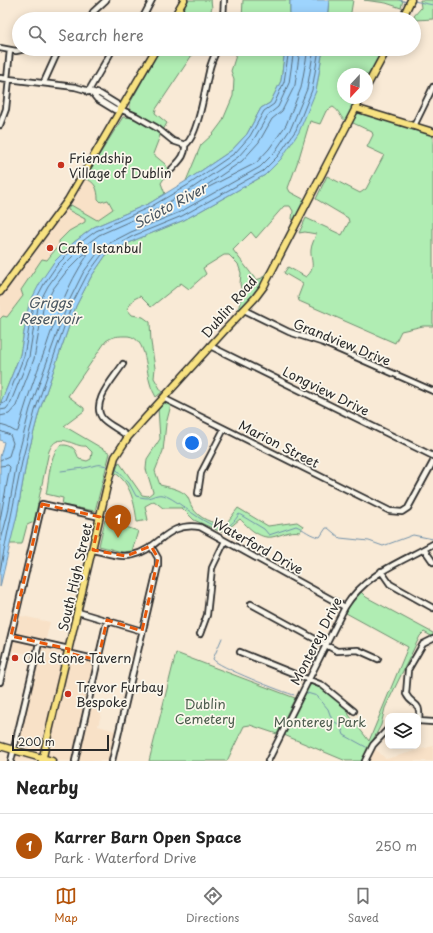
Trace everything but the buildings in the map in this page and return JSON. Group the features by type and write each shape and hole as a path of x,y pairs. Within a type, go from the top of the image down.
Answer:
{"main road":[{"path":"406,12 411,0"},
{"path":"176,12 182,1"},
{"path":"0,292 68,200 122,110 152,56"},
{"path":"373,74 382,56"},
{"name":"Dublin Road","path":"100,517 111,470 119,450 128,437 255,298 273,271 358,104"},
{"path":"356,108 433,132"},
{"name":"South High Street","path":"42,760 100,517"},
{"path":"0,746 42,760 52,761"}],"street":[{"path":"93,12 106,0"},
{"path":"146,12 152,0"},
{"path":"224,0 224,12"},
{"path":"0,48 10,50 6,109 0,125"},
{"path":"44,82 56,56"},
{"path":"90,93 109,56"},
{"path":"172,169 182,159 185,152 185,145 189,142 194,132 207,88 211,64 214,56"},
{"path":"0,78 64,84 90,93 100,94 118,105 122,110 157,128 173,141 185,145"},
{"path":"414,126 433,87"},
{"name":"Grandview Drive","path":"244,310 289,332 324,343 433,392"},
{"name":"Longview Drive","path":"210,346 433,456"},
{"path":"123,364 102,396 99,406 103,419 128,437"},
{"name":"Marion Street","path":"163,398 386,509 396,512 408,508 433,462"},
{"path":"198,493 201,473 206,460 224,429"},
{"path":"0,682 42,504 100,517"},
{"name":"Waterford Drive","path":"93,550 126,556 137,554 151,546 167,533 190,526 205,529 345,607"},
{"path":"200,634 207,614 212,568 225,541"},
{"name":"Monterey Drive","path":"268,761 345,607 360,586 381,571 433,544"},
{"path":"112,761 158,566 158,558 151,546"},
{"path":"424,549 433,562"},
{"path":"381,571 390,584 433,608"},
{"path":"251,604 339,651 358,650 378,659"},
{"path":"78,612 142,631"},
{"path":"75,761 107,620"},
{"path":"11,636 98,660"},
{"path":"420,713 417,704 406,694 406,672 422,644 433,639"},
{"path":"11,761 39,643"},
{"path":"240,652 325,688 354,711"},
{"path":"421,721 433,722"},
{"path":"365,761 373,744 385,732"}],"highlighted area":[{"path":"42,504 100,517 93,550 126,556 151,546 158,558 142,631 107,620 98,660 68,653 69,649 11,636"}],"shaded area":[{"path":"84,179 90,180 94,184 98,192 98,199 101,202 107,200 113,209 97,220 71,205 68,210 85,219 85,222 69,231 59,240 59,244 21,290 23,296 7,317 3,316 0,319 0,291"},
{"path":"17,615 50,622 45,643 68,648 67,653 99,660 88,707 102,711 98,726 120,732 114,761 10,761 36,656 10,650"},
{"path":"370,744 386,759 433,746 433,761 362,761"}],"green space":[{"path":"188,0 211,0 212,8 210,12 181,12"},
{"path":"243,0 290,0 290,12 242,12"},
{"path":"329,0 353,0 351,12 328,12"},
{"path":"364,0 403,0 401,8 386,3"},
{"path":"420,0 433,0 433,19 421,20 421,12 418,12 421,8"},
{"path":"156,56 191,56 156,109 155,113 167,123 163,130 132,113 130,103"},
{"path":"236,56 284,56 281,81 270,103 261,108 247,134 232,150 186,181 201,145 213,134 222,122 233,96 234,79 231,71"},
{"path":"322,56 380,56 373,70 373,68 337,68 337,104 355,104 346,121 333,107 326,111 320,124 310,121 288,188 290,192 307,201 296,221 292,219 293,211 290,206 284,206 256,238 251,232 233,250 256,280 262,278 274,262 254,294 238,311 242,292 240,284 241,273 238,264 229,255 224,255 203,268 206,274 189,289 181,283 151,307 140,296 134,299 127,309 132,315 143,317 150,322 155,368 154,378 162,392 156,397 150,385 144,353 137,340 132,337 121,336 106,341 68,396 84,408 84,411 64,426 110,453 95,511 62,505 63,498 46,494 53,456 60,446 65,445 71,447 75,450 79,459 87,461 91,459 92,452 86,446 61,440 57,441 49,451 34,522 27,525 22,544 9,544 17,515 27,458 39,412 76,306 91,277 106,255 135,240 184,220 265,175 316,91"},
{"path":"362,112 433,134 433,326 423,326 401,331 395,343 299,301 298,297 303,284 284,273 288,267 306,277 311,270 311,248 316,234 305,232 299,233 306,218 342,235 349,222 348,218 316,199 327,176 360,193 366,189 384,155 367,147 373,135 372,132 351,122 355,115"},
{"path":"123,117 135,118 161,133 153,154 165,164 169,171 161,183 165,194 150,203 94,227 73,243 54,262 29,304 20,355 0,405 0,319 3,316 7,317 23,296 21,290 42,259 47,260 59,245 59,241 69,231 85,222 85,219 68,210 68,207 71,205 97,220 113,209 108,200 101,202 98,199 93,183 84,179"},
{"path":"164,401 171,405 166,424 163,451 155,471 160,485 174,489 187,496 191,506 198,515 211,522 225,525 238,508 268,526 297,522 303,526 300,532 289,532 267,537 254,532 240,519 228,529 221,532 194,520 182,508 163,508 154,501 145,506 148,520 137,522 135,509 128,488 125,482 115,473 119,462 142,495 148,496 153,492 146,469 147,459 160,439 158,408"},
{"path":"105,520 138,531 132,551 122,552 99,546"},
{"name":"Monterey Park","path":"361,592 366,597 433,633 433,637 424,632 420,636 385,708 381,725 362,761 346,761 284,735 309,686 312,684 322,689 347,708 349,715 369,741 408,647 346,613 350,605"},
{"name":"Dublin Cemetery","path":"176,653 295,698 277,734 250,725 244,726 227,761 149,761"}],"water":[{"path":"290,0 329,0 328,12 290,12"},
{"name":"Griggs Reservoir","path":"284,56 322,56 316,91 299,132 281,159 265,175 184,220 135,240 106,255 91,277 76,306 39,412 27,458 17,515 0,587 0,457 4,442 0,440 0,405 20,355 29,304 41,281 54,262 73,243 94,227 150,203 232,150 247,134 261,108 270,103 281,81"}],"waterway":[{"path":"399,0 407,2"},
{"path":"414,1 433,5"},
{"path":"61,471 99,465 110,467"},
{"path":"115,468 129,483 136,496 148,498 164,495 204,521 220,527 230,525 239,514 264,529 269,535 296,526 310,534 320,537 326,528 328,528 340,538 369,541 383,546 413,535 433,539"},
{"path":"222,638 213,659 251,679 294,695"},
{"path":"307,693 317,696 328,709 332,720 341,726 344,735 366,747"}],"place":[{"name":"Friendship Village of Dublin","path":"61,165"},
{"name":"Cafe Istanbul","path":"50,248"},
{"name":"Karrer Barn Open Space","path":"118,538"},
{"name":"Old Stone Tavern","path":"15,658"},
{"name":"Trevor Furbay Bespoke","path":"68,694"}],"water label":[{"name":"Scioto River","path":"170,206"}]}
